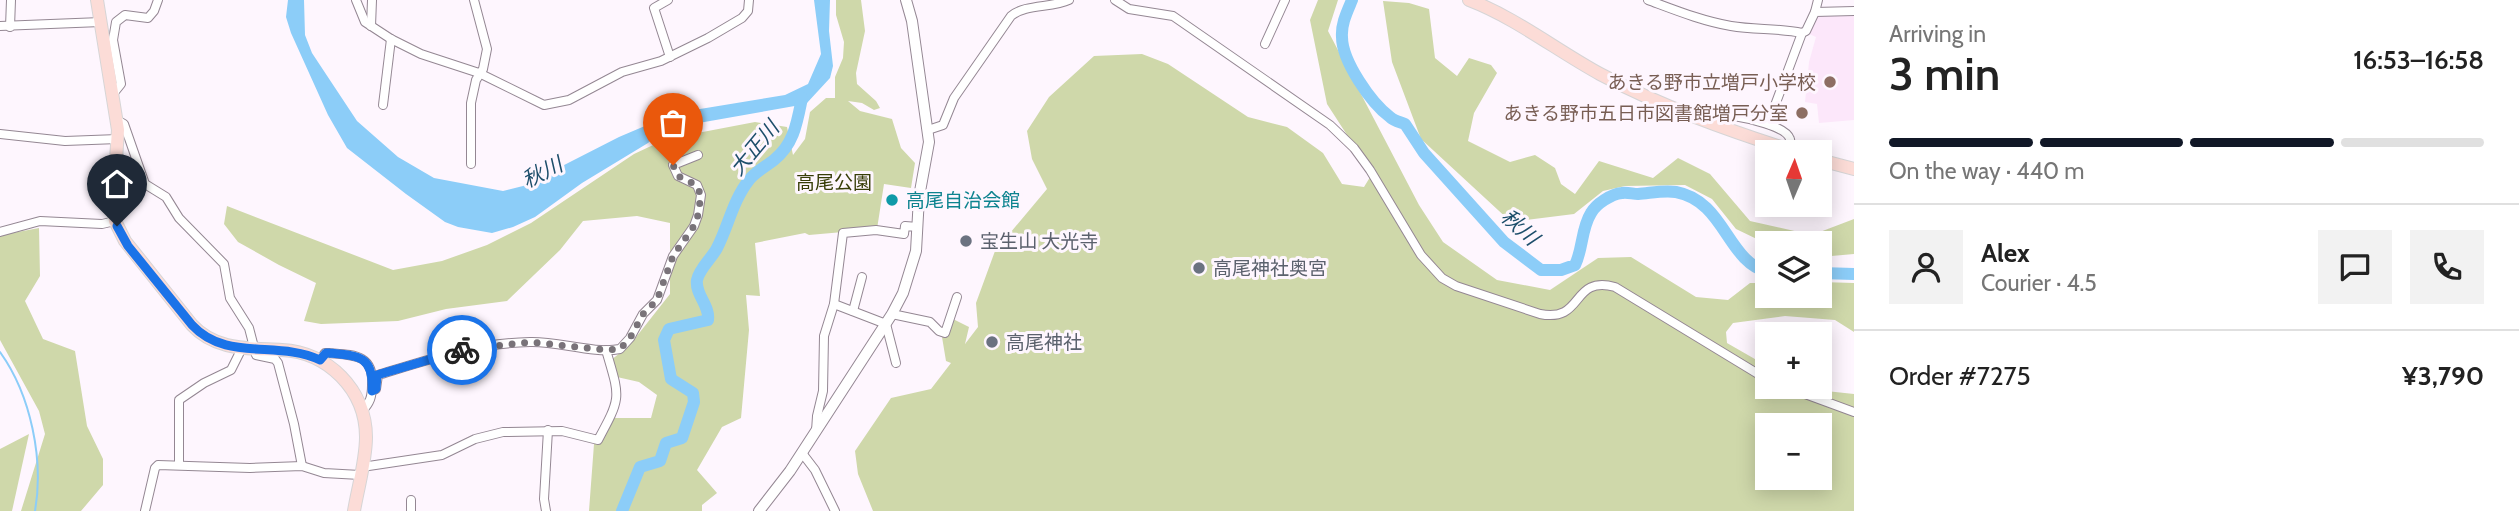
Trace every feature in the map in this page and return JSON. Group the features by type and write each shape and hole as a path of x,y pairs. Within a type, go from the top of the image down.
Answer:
{"main road":[{"path":"97,0 117,120 113,205 115,221 128,246 197,331 217,343 293,351 320,360 345,381 362,411 366,432 354,511"},
{"path":"1469,0 1509,18 1578,62 1629,89 1762,140"},
{"path":"1832,163 1854,169"}],"street":[{"path":"10,27 11,0"},
{"path":"113,94 121,84 113,40 116,22 125,15 148,18 158,0"},
{"path":"356,0 362,16 371,26 391,39 421,54 479,73 544,105 569,100 622,72 670,57 742,18 748,11 749,0"},
{"path":"371,26 372,0"},
{"path":"471,164 470,115 476,80 486,58 487,48 474,0"},
{"path":"668,0 654,8 670,57"},
{"path":"761,510 802,453 889,319 902,296 915,258 920,192 929,154 912,17 906,0"},
{"path":"928,131 943,125 954,98 1016,11 1069,0"},
{"path":"1115,0 1124,8 1173,16 1330,125 1354,148 1421,255 1448,282 1552,316 1562,315 1570,310 1586,289 1601,285 1615,287 1755,372"},
{"path":"1265,44 1285,0"},
{"path":"1648,0 1692,17 1731,26 1783,29 1802,33"},
{"path":"1768,124 1802,33 1815,12 1818,0"},
{"path":"1815,12 1854,11"},
{"path":"0,26 101,22"},
{"path":"383,105 391,39"},
{"path":"1726,127 1734,116 1768,124 1787,135 1790,140"},
{"path":"117,120 122,121 126,128 145,184 166,197 179,218 223,264 228,277 230,298 247,323 248,348 231,370 204,383 179,400 179,464"},
{"path":"0,134 65,141 118,139"},
{"path":"372,391 376,389 377,375 463,350 530,342 606,350 620,349 626,345 643,314 657,300 673,256 694,226 701,195 696,185 678,176 673,165 698,155"},
{"path":"0,232 40,221 103,224 115,221"},
{"path":"816,431 823,391 824,336 834,304 843,233 876,230 904,234 905,226 918,227"},
{"path":"853,312 862,277"},
{"path":"834,304 853,312 889,319 930,322 945,333 957,297"},
{"path":"889,319 896,363"},
{"path":"248,348 257,356 275,359 278,363 302,466"},
{"path":"145,511 158,465 302,466 324,473 361,471 442,455 492,433 548,430 598,440 617,401 618,389 606,350"},
{"path":"320,360 326,353 351,355 364,360 372,371 372,391 369,404 362,411"},
{"path":"1819,399 1854,412"},
{"path":"546,511 544,499 548,430"},
{"path":"802,453 815,470 835,511"},
{"path":"411,500 411,511"}],"shaded area":[{"name":"あきる野市立増戸小学校","path":"1854,13 1854,120 1819,123 1817,104 1805,102 1809,62 1816,37 1809,34 1817,16"}],"green space":[{"name":"高尾公園","path":"836,0 861,0 865,31 856,73 857,84 880,108 874,110 862,103 848,101 860,111 892,119 901,148 915,163 911,188 884,184 877,229 809,235 805,233 755,243 760,296 746,295 749,330 741,418 722,427 697,470 717,493 702,505 702,511 589,511 594,444 608,418 651,418 657,395 639,382 617,377 611,360 629,346 670,294 670,223 637,216 583,221 560,250 507,301 446,309 398,321 321,324 304,321 316,283 238,242 224,224 227,206 393,270 442,261 487,245 531,223 634,154 666,139 755,122 787,127 793,155 805,139 810,112 826,98 835,98 835,77 843,58 844,42 836,15"},
{"path":"1318,0 1338,0 1328,31 1419,205 1443,242 1497,280 1550,290 1598,258 1631,257 1696,297 1728,300 1750,283 1755,283 1755,308 1832,308 1832,282 1854,283 1854,332 1835,320 1785,316 1733,323 1726,332 1727,343 1755,359 1755,399 1832,399 1832,392 1854,394 1854,511 873,511 858,474 855,451 891,398 931,389 951,363 946,361 942,337 949,317 969,327 965,344 978,327 976,303 995,251 1047,189 1032,159 1027,131 1049,97 1094,56 1142,54 1168,64 1248,117 1287,127 1323,153 1342,184 1364,187 1375,169 1349,138 1327,104 1310,20"},
{"path":"1383,1 1409,3 1429,9 1435,58 1457,76 1469,58 1491,65 1497,73 1474,113 1468,141 1510,162 1535,155 1555,168 1561,184 1575,194 1599,161 1653,178 1678,158 1710,174 1750,221 1794,231 1755,231 1755,238 1736,229 1712,199 1685,185 1625,186 1603,191 1574,214 1511,222 1421,139 1392,62"},
{"path":"1854,219 1854,254 1832,256 1832,231 1822,231"},
{"path":"39,228 40,276 25,301 43,339 75,351 87,426 103,459 103,485 81,511 21,511 45,434 39,411 0,340 0,231 7,234"},
{"path":"29,434 12,511 0,511 0,449"}],"water":[{"path":"288,0 304,0 305,35 312,53 357,121 398,157 434,178 503,191 523,186 619,137 666,117 785,95 808,84 821,54 814,0 830,0 829,31 833,66 830,78 806,104 660,132 648,143 582,183 535,217 492,233 445,222 347,148 328,115 291,33 286,17"}],"waterway":[{"name":"秋川","path":"1352,0 1342,27 1343,47 1366,92 1382,111 1405,124 1424,153 1504,242 1541,270 1561,270 1575,265 1588,219 1604,200 1622,193 1667,191 1692,198 1705,207 1743,257 1755,266"},
{"name":"大正川","path":"622,511 640,467 660,461 666,443 682,438 694,402 693,393 671,379 664,340 669,329 708,320 707,310 698,290 698,276 717,248 743,188 754,174 774,160 786,147 796,124 802,98"},
{"name":"秋川","path":"1832,273 1854,274"},
{"path":"0,352 20,388 32,428 38,471 35,511"}],"way so far":[{"path":"462,350 530,342 606,350 620,349 626,345 643,314 661,293 667,268 694,226 698,215 701,195 696,185 678,176 673,165"}],"place":[{"name":"あきる野市立増戸小学校","path":"1830,82"},
{"name":"あきる野市五日市図書館増戸分室","path":"1802,113"},
{"name":"高尾自治会館","path":"892,200"},
{"name":"宝生山 大光寺","path":"966,241"},
{"name":"高尾神社奥宮","path":"1199,268"},
{"name":"高尾神社","path":"992,342"}],"route":[{"path":"117,226 128,246 197,331 224,346 293,351 320,360 326,353 357,357 371,368 372,391 376,389 377,375 462,350"}]}
